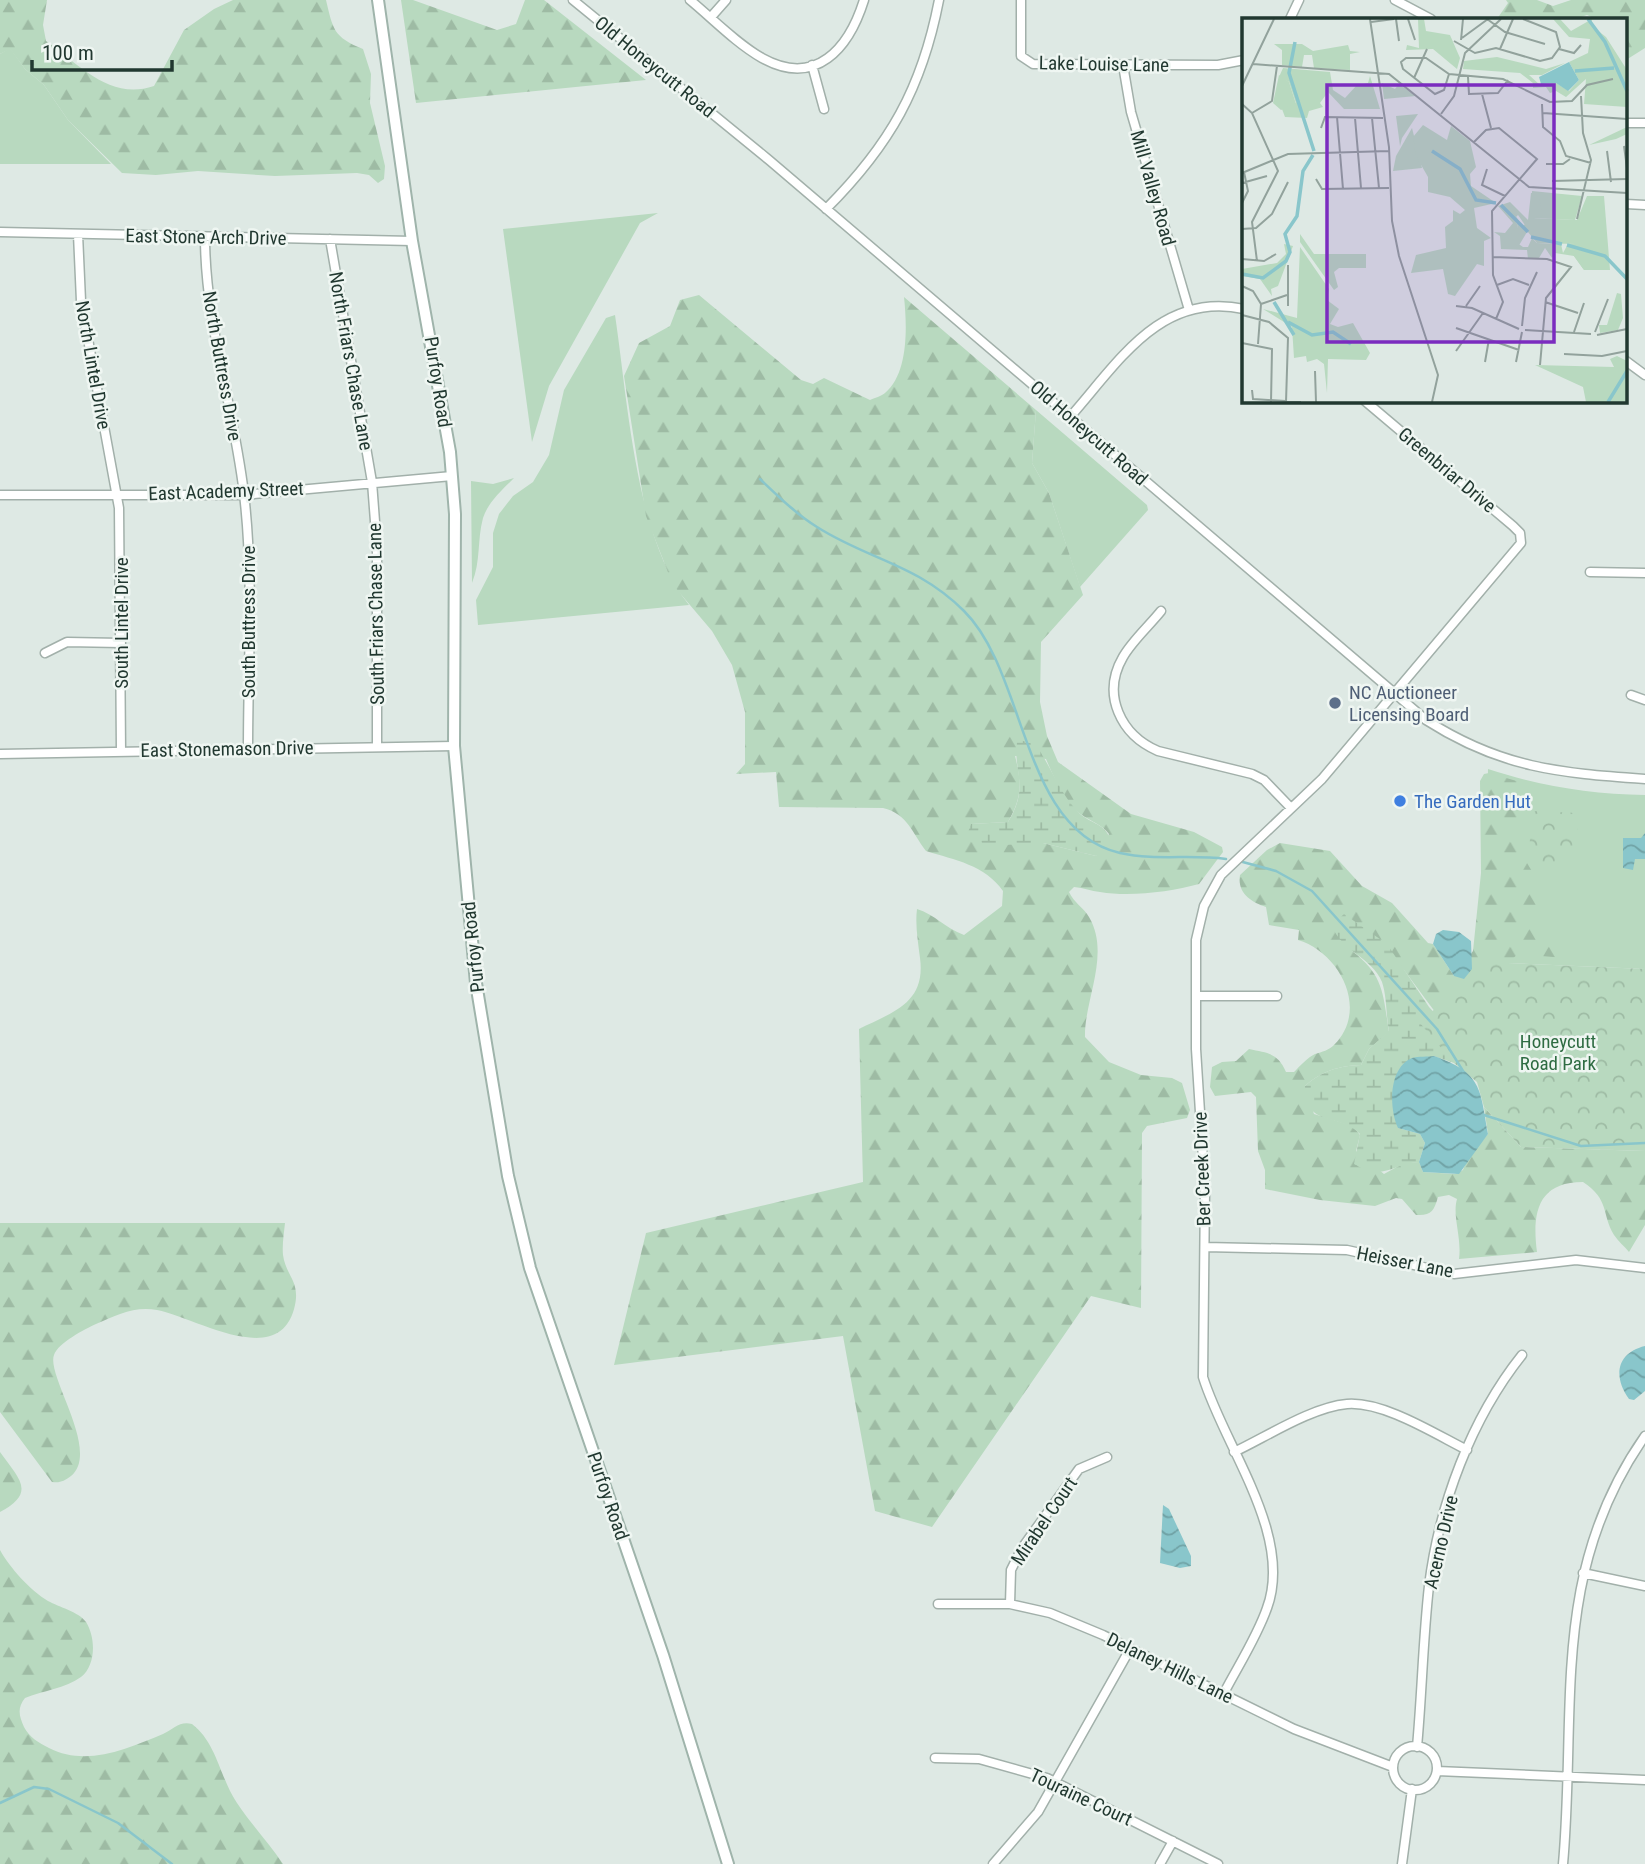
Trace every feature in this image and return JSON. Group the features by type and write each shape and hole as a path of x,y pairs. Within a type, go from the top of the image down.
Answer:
{"street":[{"name":"Purfoy Road","path":"378,0 412,241 430,332 452,476 456,601 454,746 475,983 521,1238 686,1726 728,1864"},
{"name":"Old Honeycutt Road","path":"573,0 826,209 1395,695 1451,736 1497,757 1568,773 1645,779"},
{"path":"690,0 763,58 784,66 812,65 832,56 848,40 864,0"},
{"path":"711,17 726,0"},
{"path":"826,209 883,141 906,105 924,64 939,0"},
{"name":"Lake Louise Lane","path":"1021,0 1020,51 1024,60 1033,64 1218,65 1242,60"},
{"path":"1290,18 1299,0"},
{"path":"1395,0 1429,18"},
{"path":"812,65 824,109"},
{"name":"Mill Valley Road","path":"1123,65 1131,112 1189,310"},
{"name":"East Stone Arch Drive","path":"0,232 412,241"},
{"name":"North Lintel Drive","path":"78,234 81,301 117,495"},
{"name":"North Buttress Drive","path":"205,237 208,288 244,495"},
{"name":"North Friars Chase Lane","path":"330,239 372,482"},
{"path":"1070,417 1142,334 1189,310 1211,306 1242,309"},
{"path":"1628,362 1645,375"},
{"name":"Greenbriar Drive","path":"1366,402 1513,526 1520,533 1521,543"},
{"name":"East Academy Street","path":"0,495 244,495 452,476"},
{"name":"South Friars Chase Lane","path":"372,482 377,548 377,747"},
{"name":"South Lintel Drive","path":"117,495 121,546 121,751"},
{"name":"South Buttress Drive","path":"244,495 249,544 248,748"},
{"name":"Ber Creek Drive","path":"1224,1693 1267,1608 1275,1572 1269,1534 1212,1406 1203,1377 1205,1247 1196,940 1209,894 1229,866 1322,779 1521,543"},
{"path":"1590,572 1645,573"},
{"path":"1161,611 1124,654 1116,673 1114,696 1125,727 1145,745 1158,751 1252,774 1264,780 1291,808"},
{"path":"45,653 67,642 121,643"},
{"path":"1631,695 1645,700"},
{"name":"East Stonemason Drive","path":"0,754 454,746"},
{"path":"1196,996 1277,996"},
{"name":"Heisser Lane","path":"1205,1247 1347,1250 1454,1274 1576,1260 1645,1268"},
{"name":"Acerno Drive","path":"1417,1746 1429,1586 1438,1540 1466,1450 1490,1401 1522,1355"},
{"path":"1234,1452 1324,1409 1347,1404 1380,1409 1466,1450"},
{"path":"1563,1864 1574,1630 1583,1573 1600,1517 1631,1456 1645,1436"},
{"name":"Mirabel Court","path":"1010,1604 1011,1570 1022,1548 1079,1469 1107,1457"},
{"path":"1583,1573 1645,1586"},
{"name":"Delaney Hills Lane","path":"938,1604 1010,1604 1051,1613 1224,1693 1294,1729 1393,1767"},
{"path":"993,1864 1038,1812 1130,1649"},
{"path":"1417,1746 1431,1753 1437,1771 1426,1787 1412,1789 1397,1780 1393,1767 1399,1753 1417,1746"},
{"name":"Touraine Court","path":"934,1758 978,1759 1016,1767 1055,1782 1219,1864"},
{"path":"1437,1771 1645,1780"},
{"path":"1402,1864 1412,1789"},
{"path":"1160,1864 1173,1841"}],"green space":[{"path":"0,0 47,0 43,25 46,41 109,85 138,89 154,86 184,30 214,9 233,0 326,0 336,31 363,49 371,74 370,103 385,166 384,179 378,183 369,175 357,173 275,176 198,171 156,175 122,173 68,120 44,85 25,69 10,49 0,54"},
{"path":"401,0 413,0 497,30 516,24 525,0 544,0 646,80 416,103"},
{"path":"1506,0 1537,0 1553,6 1571,0 1645,0 1645,48 1628,59 1628,18 1594,18 1587,15 1578,18 1498,18 1508,3"},
{"path":"10,48 25,69 44,85 68,120 111,164 0,164 0,54"},
{"path":"658,213 640,223 549,386 532,442 503,229"},
{"path":"699,295 801,380 813,384 824,378 870,400 885,393 899,374 906,334 904,297 1036,410 1032,463 1049,493 1083,595 1041,642 1040,702 1047,736 1058,762 1131,814 1194,832 1222,847 1223,852 1199,884 1137,894 1097,892 1074,887 1069,892 1089,917 1098,946 1085,1037 1109,1062 1141,1075 1172,1078 1182,1083 1190,1110 1187,1118 1147,1126 1142,1133 1141,1308 1091,1296 932,1527 875,1511 843,1336 614,1365 646,1233 863,1182 859,1029 895,1011 912,996 918,986 920,958 917,909 964,935 1002,906 1003,891 996,882 978,869 926,851 904,819 891,811 883,808 779,807 776,772 736,774 745,764 745,712 732,665 712,631 673,585 646,516 624,376 639,343 670,326 680,300","holes":["1015,756 1046,759 1060,790 1070,804 1109,834 1096,856 1043,843 1016,843 971,824 1008,822 1019,790"]},
{"path":"615,315 630,427 645,506 656,543 671,577 689,605 478,625 476,600 493,567 493,533 499,514 513,496 533,482 549,455 564,390 606,318"},
{"path":"1036,410 1147,505 1148,510 1080,587 1049,493 1032,463"},
{"path":"514,478 485,512 472,583 471,481 493,484"},
{"path":"1017,739 1036,745 1077,811 1106,832 1111,844 1096,856 1043,843 988,846 967,835 971,824 1008,822 1015,809 1019,789"},
{"path":"1488,769 1565,788 1645,795 1645,969 1484,962"},
{"path":"1489,773 1527,784 1521,843 1527,863 1539,883 1538,934 1541,940 1563,946 1568,952 1565,958 1518,954 1441,1020 1404,970 1352,951 1376,977 1383,996 1389,1032 1369,1049 1361,1065 1331,1070 1305,1086 1314,1114 1353,1126 1360,1135 1356,1151 1384,1174 1404,1163 1419,1162 1423,1172 1455,1174 1463,1170 1468,1157 1488,1134 1484,1107 1521,1147 1645,1151 1645,1225 1629,1252 1614,1235 1601,1201 1583,1182 1568,1183 1556,1188 1547,1194 1541,1203 1536,1225 1537,1252 1459,1259 1457,1199 1449,1195 1438,1197 1433,1209 1425,1215 1416,1215 1402,1199 1396,1198 1375,1206 1320,1200 1265,1189 1265,1170 1258,1151 1256,1097 1251,1092 1215,1096 1210,1087 1212,1067 1222,1062 1236,1061 1249,1049 1272,1055 1280,1061 1286,1072 1294,1072 1312,1055 1334,1045 1344,1031 1349,1015 1349,999 1337,969 1313,946 1298,940 1299,930 1269,925 1266,907 1246,896 1241,887 1240,875 1267,850 1280,843 1330,851 1362,886 1392,903 1428,943 1433,944 1454,976 1473,951 1481,873 1480,781 1484,774"},
{"path":"1531,811 1578,813 1576,865 1529,863"},
{"path":"1344,914 1387,944 1429,1007 1441,1020 1454,1063 1434,1056 1398,1128 1420,1134 1425,1143 1419,1162 1380,1172 1372,1172 1354,1164 1360,1134 1352,1127 1325,1118 1311,1109 1305,1086 1331,1070 1361,1065 1369,1049 1389,1031 1382,982 1371,966 1342,941 1332,925"},
{"name":"Honeycutt Road Park","path":"1484,962 1645,969 1645,1151 1521,1147 1484,1107 1477,1082 1454,1063 1420,1023"},
{"path":"0,1223 285,1223 283,1255 296,1290 295,1305 287,1325 273,1335 255,1338 235,1335 149,1309 118,1315 91,1326 66,1341 54,1355 54,1365 77,1432 79,1464 71,1476 60,1482 52,1482 0,1412"},
{"path":"0,1452 18,1478 21,1491 11,1505 0,1512"},
{"path":"0,1550 34,1591 83,1618 92,1636 92,1659 81,1677 61,1687 25,1698 20,1712 22,1723 29,1734 49,1748 63,1753 92,1756 121,1750 180,1725 192,1724 213,1751 237,1803 283,1864 0,1864"}],"water":[{"path":"1645,833 1645,859 1635,859 1633,870 1623,868 1623,838 1641,838"},
{"path":"1443,930 1459,932 1471,941 1472,969 1464,979 1454,976 1433,944 1436,934"},
{"path":"1434,1056 1450,1062 1470,1076 1476,1084 1483,1105 1488,1134 1459,1174 1423,1172 1419,1162 1425,1143 1420,1134 1398,1128 1395,1120 1392,1100 1398,1070 1412,1058"},
{"path":"1645,1346 1645,1391 1634,1400 1629,1399 1621,1382 1620,1367 1628,1354"},
{"path":"1163,1505 1169,1509 1191,1556 1191,1566 1180,1568 1160,1563"}],"waterway":[{"path":"760,479 794,511 817,527 911,572 946,595 964,611 985,638 1001,672 1044,783 1063,814 1087,839 1120,853 1133,855 1226,859"},
{"path":"1239,861 1276,871 1312,891 1437,1029 1463,1071"},
{"path":"1484,1115 1581,1146 1645,1143"},
{"path":"0,1803 34,1787 49,1789 118,1823 172,1864"}],"place":[{"name":"NC Auctioneer Licensing Board","path":"1335,703"},
{"name":"The Garden Hut","path":"1400,801"}]}
